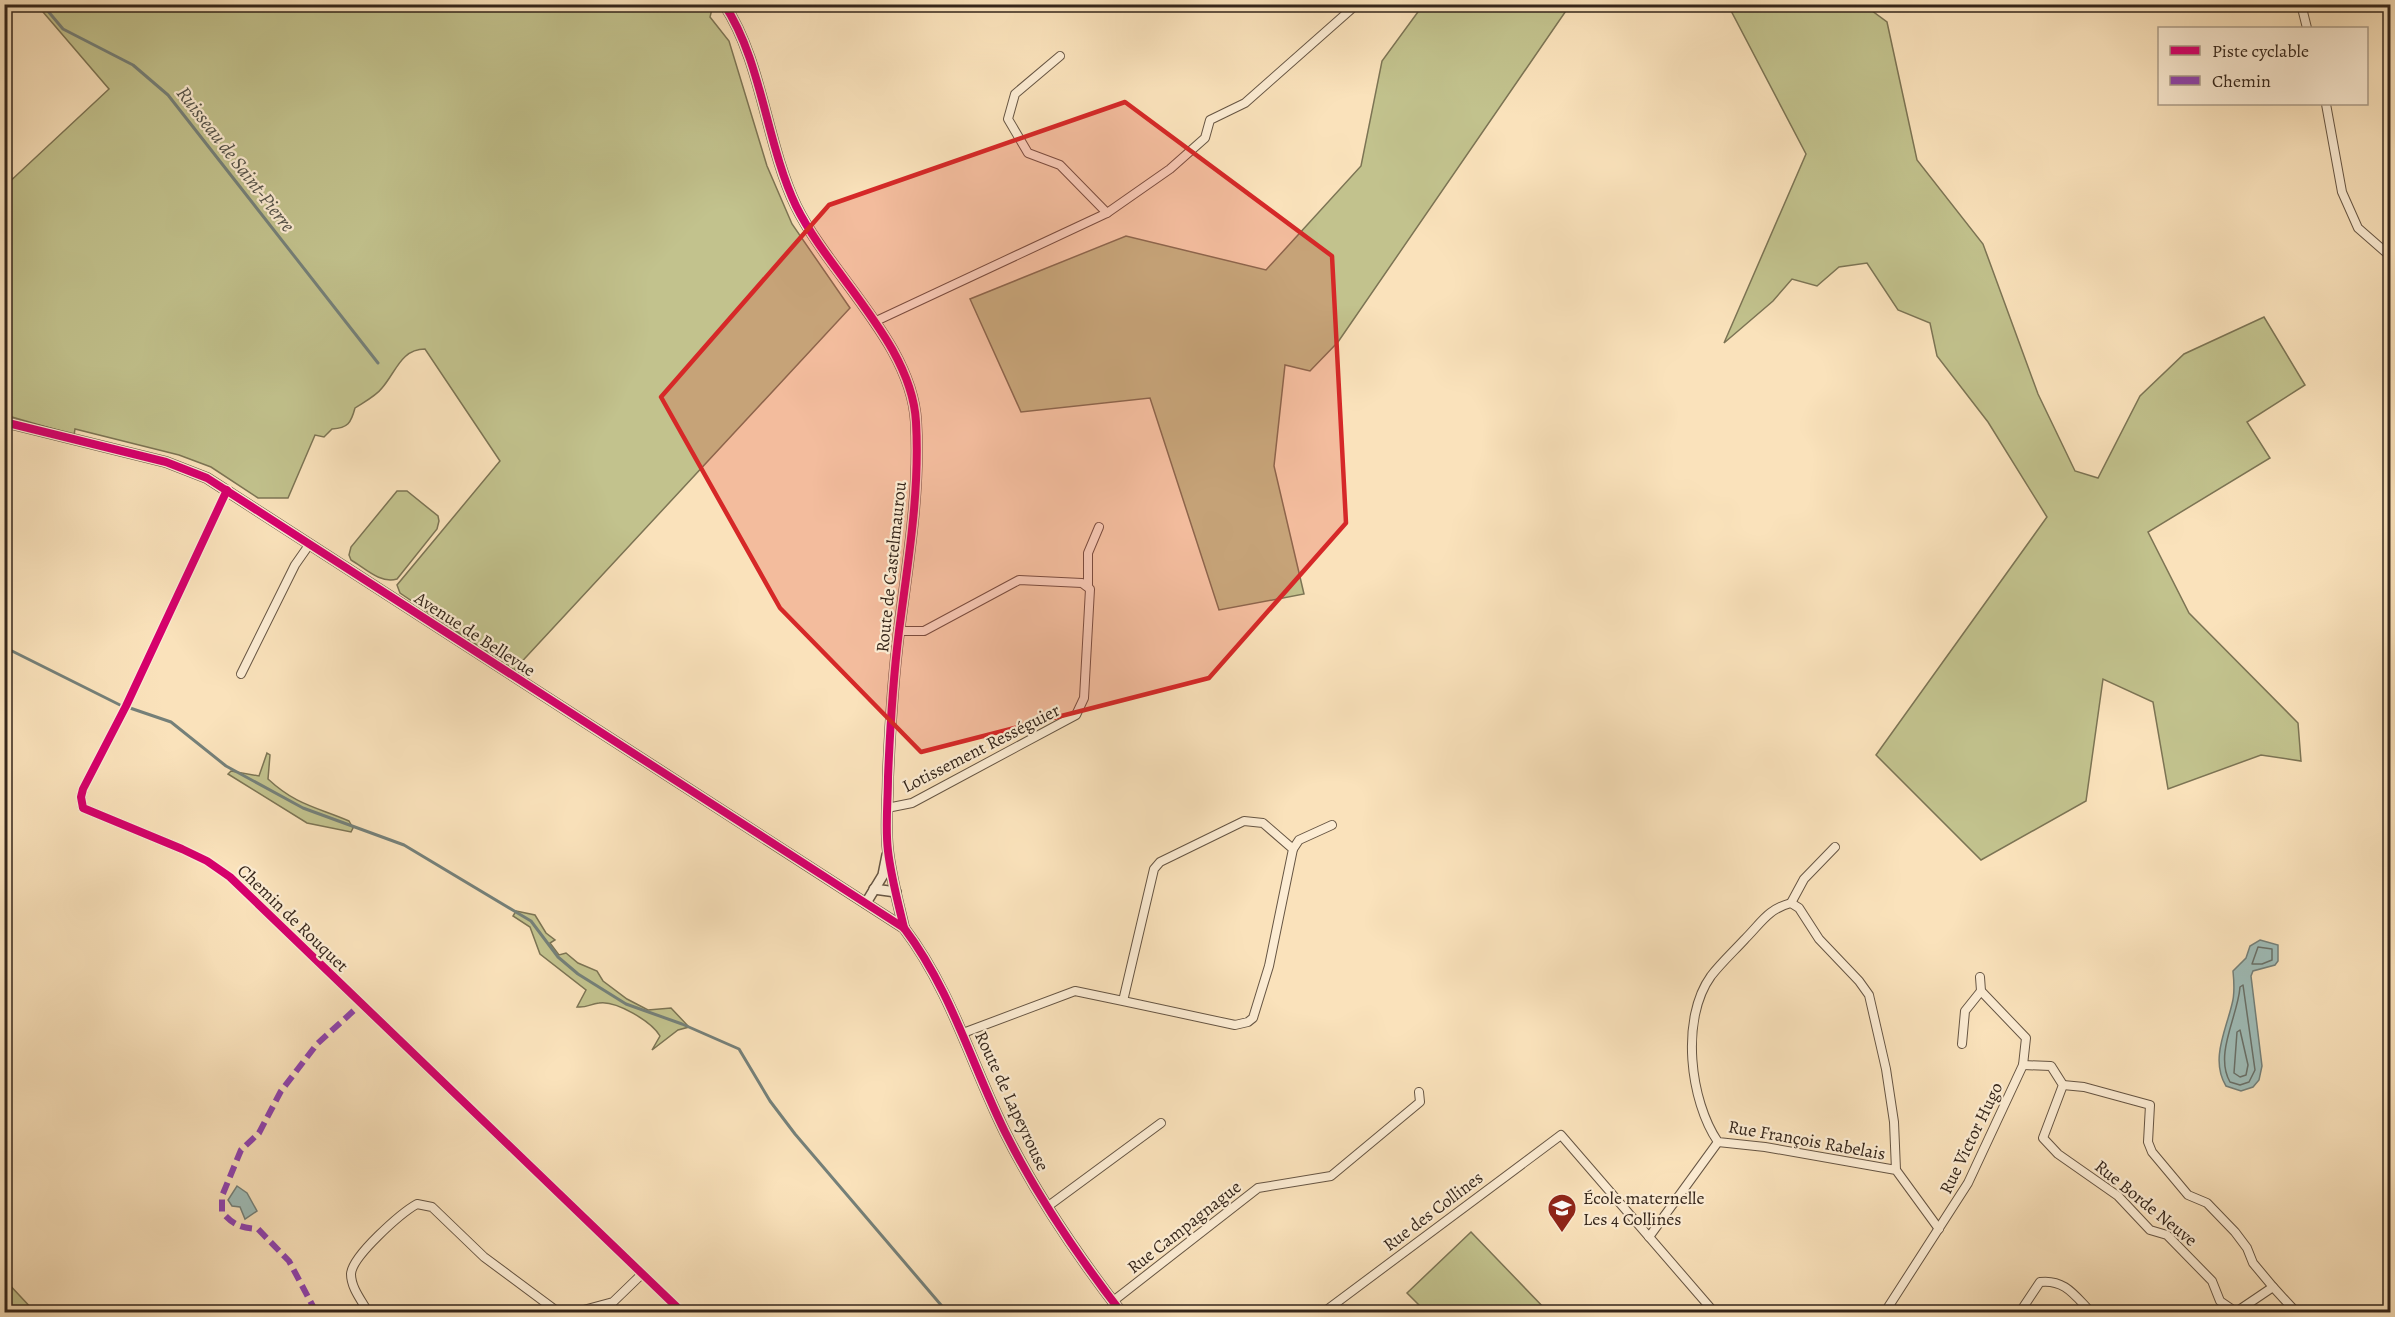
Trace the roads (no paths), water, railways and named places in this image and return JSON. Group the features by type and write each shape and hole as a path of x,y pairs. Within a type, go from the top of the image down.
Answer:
{"street":[{"name":"Route de Castelmaurou","path":"724,4 742,39 783,177 798,209 816,241 901,363 912,391 916,421 913,532 899,632 891,713 887,808 888,850 904,928"},
{"path":"873,322 1107,213 1170,169 1205,138 1210,120 1245,103 1357,4"},
{"path":"2301,4 2307,27"},
{"path":"1060,56 1015,93 1008,119 1028,153 1059,165 1107,213"},
{"path":"2326,105 2346,201 2358,228 2391,256"},
{"name":"Avenue de Bellevue","path":"4,422 166,462 207,478 904,928"},
{"name":"Chemin de Rouquet","path":"227,490 126,706 83,789 81,797 83,808 183,849 207,861 230,878 682,1312"},
{"name":"Lotissement Rességuier","path":"887,808 912,803 1076,716 1084,698 1091,596 1088,585 1088,553 1099,527"},
{"path":"241,674 295,565 309,545"},
{"path":"899,632 924,631 1019,580 1088,585"},
{"path":"1123,1001 1154,869 1160,862 1244,821 1263,823 1293,849"},
{"path":"963,1033 1075,991 1235,1025 1248,1022 1253,1018 1269,966 1293,849 1299,840 1332,825"},
{"path":"1791,903 1804,879 1835,847"},
{"name":"Route de Castelmaurou","path":"866,903 883,875 888,850"},
{"path":"874,889 896,892"},
{"name":"Rue François Rabelais","path":"1896,1170 1765,1147 1718,1142 1708,1126 1701,1107 1692,1062 1698,1005 1710,977 1774,908 1791,903 1799,908 1819,939 1859,981 1869,995 1886,1069 1894,1122 1896,1170 1939,1229"},
{"name":"Route de Lapeyrouse","path":"904,928 935,973 1005,1131 1047,1207 1120,1312"},
{"path":"1962,1044 1965,1011 1981,991 1980,977"},
{"name":"Rue Victor Hugo","path":"1885,1312 1968,1183 2023,1065 2026,1038 1981,991"},
{"path":"2023,1065 2051,1066 2063,1085"},
{"name":"Rue Borde Neuve","path":"2273,1287 2236,1312 2220,1301 2212,1281 2167,1235 2150,1230 2118,1196 2058,1154 2043,1138 2063,1085 2084,1087 2150,1105 2148,1142 2152,1152 2188,1195 2207,1203 2235,1232 2247,1248 2253,1263 2296,1312"},
{"name":"Rue Campagnague","path":"1112,1302 1258,1188 1331,1176 1420,1102 1419,1092"},
{"path":"1047,1207 1161,1123"},
{"name":"Rue des Collines","path":"1324,1312 1561,1135 1649,1237"},
{"path":"1714,1312 1649,1237 1718,1142"},
{"path":"368,1312 354,1286 351,1275 356,1260 417,1204 432,1207 484,1257 558,1312"},
{"path":"576,1312 613,1302 642,1274"},
{"path":"2020,1312 2040,1282 2050,1281 2059,1282 2091,1312"},
{"path":"613,1302 616,1312"}],"water":[{"path":"2260,940 2278,945 2278,961 2275,965 2253,971 2251,976 2262,1066 2259,1080 2253,1087 2241,1091 2226,1086 2221,1076 2219,1055 2233,1000 2233,971 2246,958 2250,946"},
{"path":"237,1186 247,1193 257,1211 245,1219 240,1207 232,1206 228,1200"}],"waterway":[{"name":"Ruisseau de Saint-Pierre","path":"42,4 63,29 133,65 168,95 378,363"},
{"path":"4,647 120,705"},
{"path":"130,708 171,722 226,766 303,808 404,845 531,921 558,957 578,974 626,1004 682,1024 739,1049 770,1101 795,1134 947,1312"}],"place":[{"name":"École maternelle Les 4 Collines","path":"1562,1234"}]}
